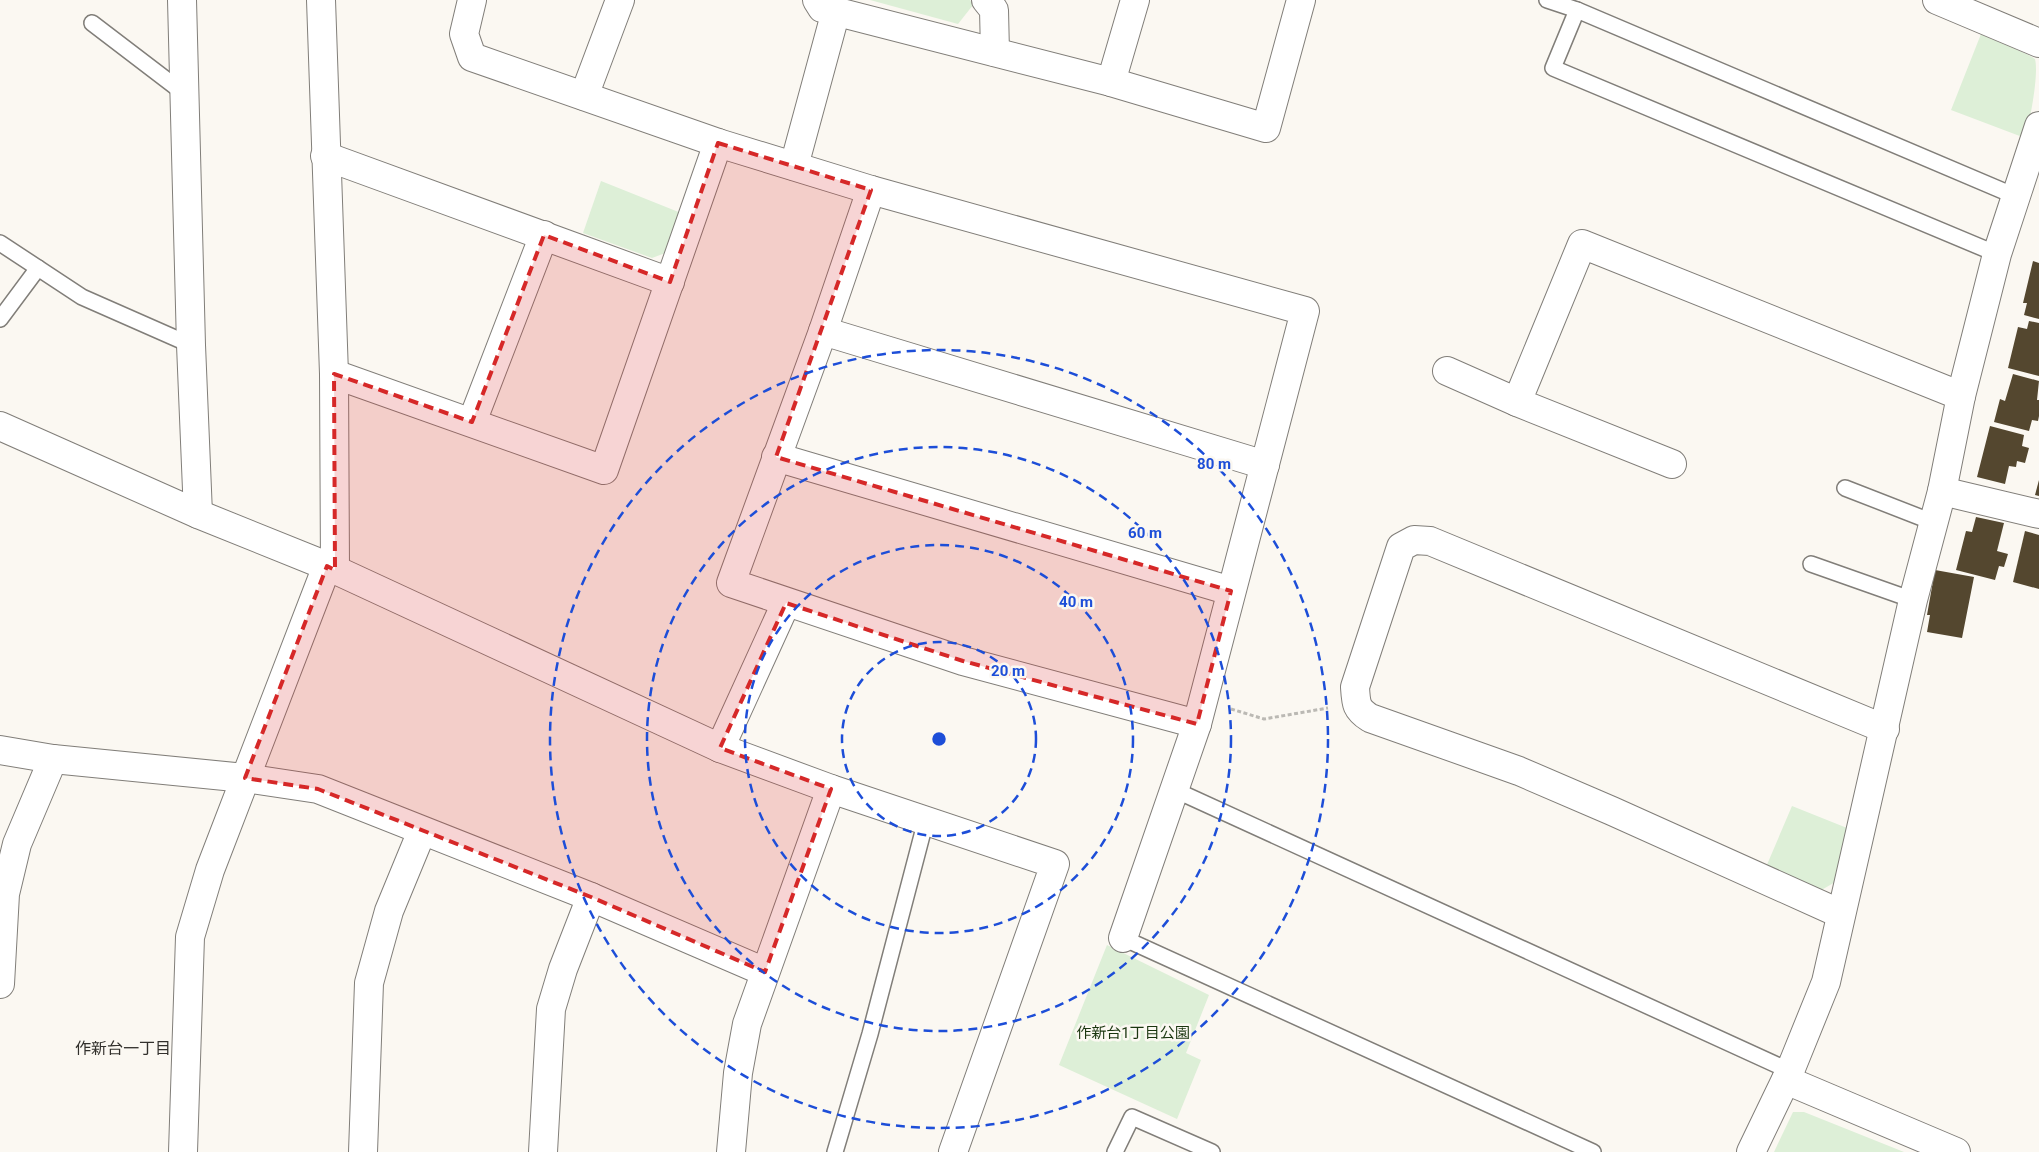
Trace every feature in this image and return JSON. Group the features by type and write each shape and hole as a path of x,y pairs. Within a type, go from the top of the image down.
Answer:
{"street":[{"path":"182,0 191,345 198,514"},
{"path":"183,1152 190,937 210,870 245,778 331,568 334,374 321,0"},
{"path":"472,0 464,34 472,57 718,143 871,190 1305,311 1200,712 1123,938"},
{"path":"584,96 620,0"},
{"path":"986,0 994,10 995,52"},
{"path":"1111,82 1135,0"},
{"path":"794,166 827,6 1111,82 1266,128 1301,0"},
{"path":"1937,0 2039,43"},
{"path":"1751,1152 1788,1076 1826,982 1913,600 1935,523 1961,396 1997,254 2039,126"},
{"path":"334,374 604,470 718,143"},
{"path":"325,156 670,282"},
{"path":"871,190 731,583 962,661 1200,712"},
{"path":"472,422 544,235"},
{"path":"1517,402 1582,244 1961,396"},
{"path":"822,331 1265,465"},
{"path":"1447,370 1517,402 1672,464"},
{"path":"0,426 198,514 331,568 720,748 831,789 1055,864 953,1152"},
{"path":"776,457 1231,591"},
{"path":"1942,491 2039,514"},
{"path":"1841,914 1612,810 1519,771 1370,718 1360,712 1356,703 1355,687 1401,546 1414,540 1430,541 1885,729"},
{"path":"720,748 786,603"},
{"path":"0,750 53,759 245,778 318,789 591,897 765,972"},
{"path":"0,984 5,894 17,844 53,759"},
{"path":"730,1152 738,1073 747,1024 831,789"},
{"path":"363,1152 369,982 389,911 422,831"},
{"path":"543,1152 550,1009 563,969 591,897"},
{"path":"1788,1076 1956,1152"}],"lane":[{"path":"1546,0 1578,10 2015,196"},
{"path":"1578,10 1553,68 1997,254"},
{"path":"92,23 185,94"},
{"path":"0,243 82,297 191,345"},
{"path":"0,319 38,268"},
{"path":"1845,488 1935,523"},
{"path":"1812,564 1913,600"},
{"path":"1175,790 1788,1076"},
{"path":"835,1152 870,1034 926,820"},
{"path":"1123,938 1593,1152"},
{"path":"1115,1152 1132,1117 1212,1152"}],"path":[{"path":"1200,712 1264,719 1356,703"}],"highlighted area":[{"path":"718,143 871,190 776,457 1231,591 1197,724 963,661 786,603 720,748 831,789 765,972 591,897 318,789 245,778 327,566 335,570 334,374 472,422 544,235 670,282"}],"green space":[{"path":"870,0 970,0 973,5 958,24"},
{"path":"1981,34 2035,59 2035,86 2025,138 1951,110"},
{"path":"601,181 681,213 668,252 652,258 583,233"},
{"path":"1792,806 1847,828 1837,881 1818,892 1766,867"},
{"name":"作新台1丁目公園","path":"1107,945 1209,995 1186,1053 1201,1060 1177,1119 1059,1065"},
{"path":"1793,1112 1804,1112 1904,1152 1774,1152"}],"building":[{"path":"2033,261 2039,263 2039,319 2024,315 2027,303 2023,303"},
{"path":"2029,321 2039,323 2039,376 2008,368 2018,327 2027,329"},
{"path":"2013,374 2039,381 2037,400 2039,400 2038,421 2032,420 2029,431 1994,422 2000,399 2005,401"},
{"path":"1990,426 2024,435 2022,446 2029,448 2025,463 2017,461 2016,467 2009,466 2005,484 1977,477"},
{"path":"2039,480 2039,496 2035,495"},
{"path":"1976,517 2004,523 1997,551 2008,554 2004,567 1999,566 1995,580 1956,570 1966,531 1972,532"},
{"path":"2025,531 2039,535 2039,589 2013,582"},
{"path":"1935,570 1974,577 1962,638 1927,632 1930,615 1927,615"}],"district":[{"name":"作新台一丁目","path":"123,1048"}]}
